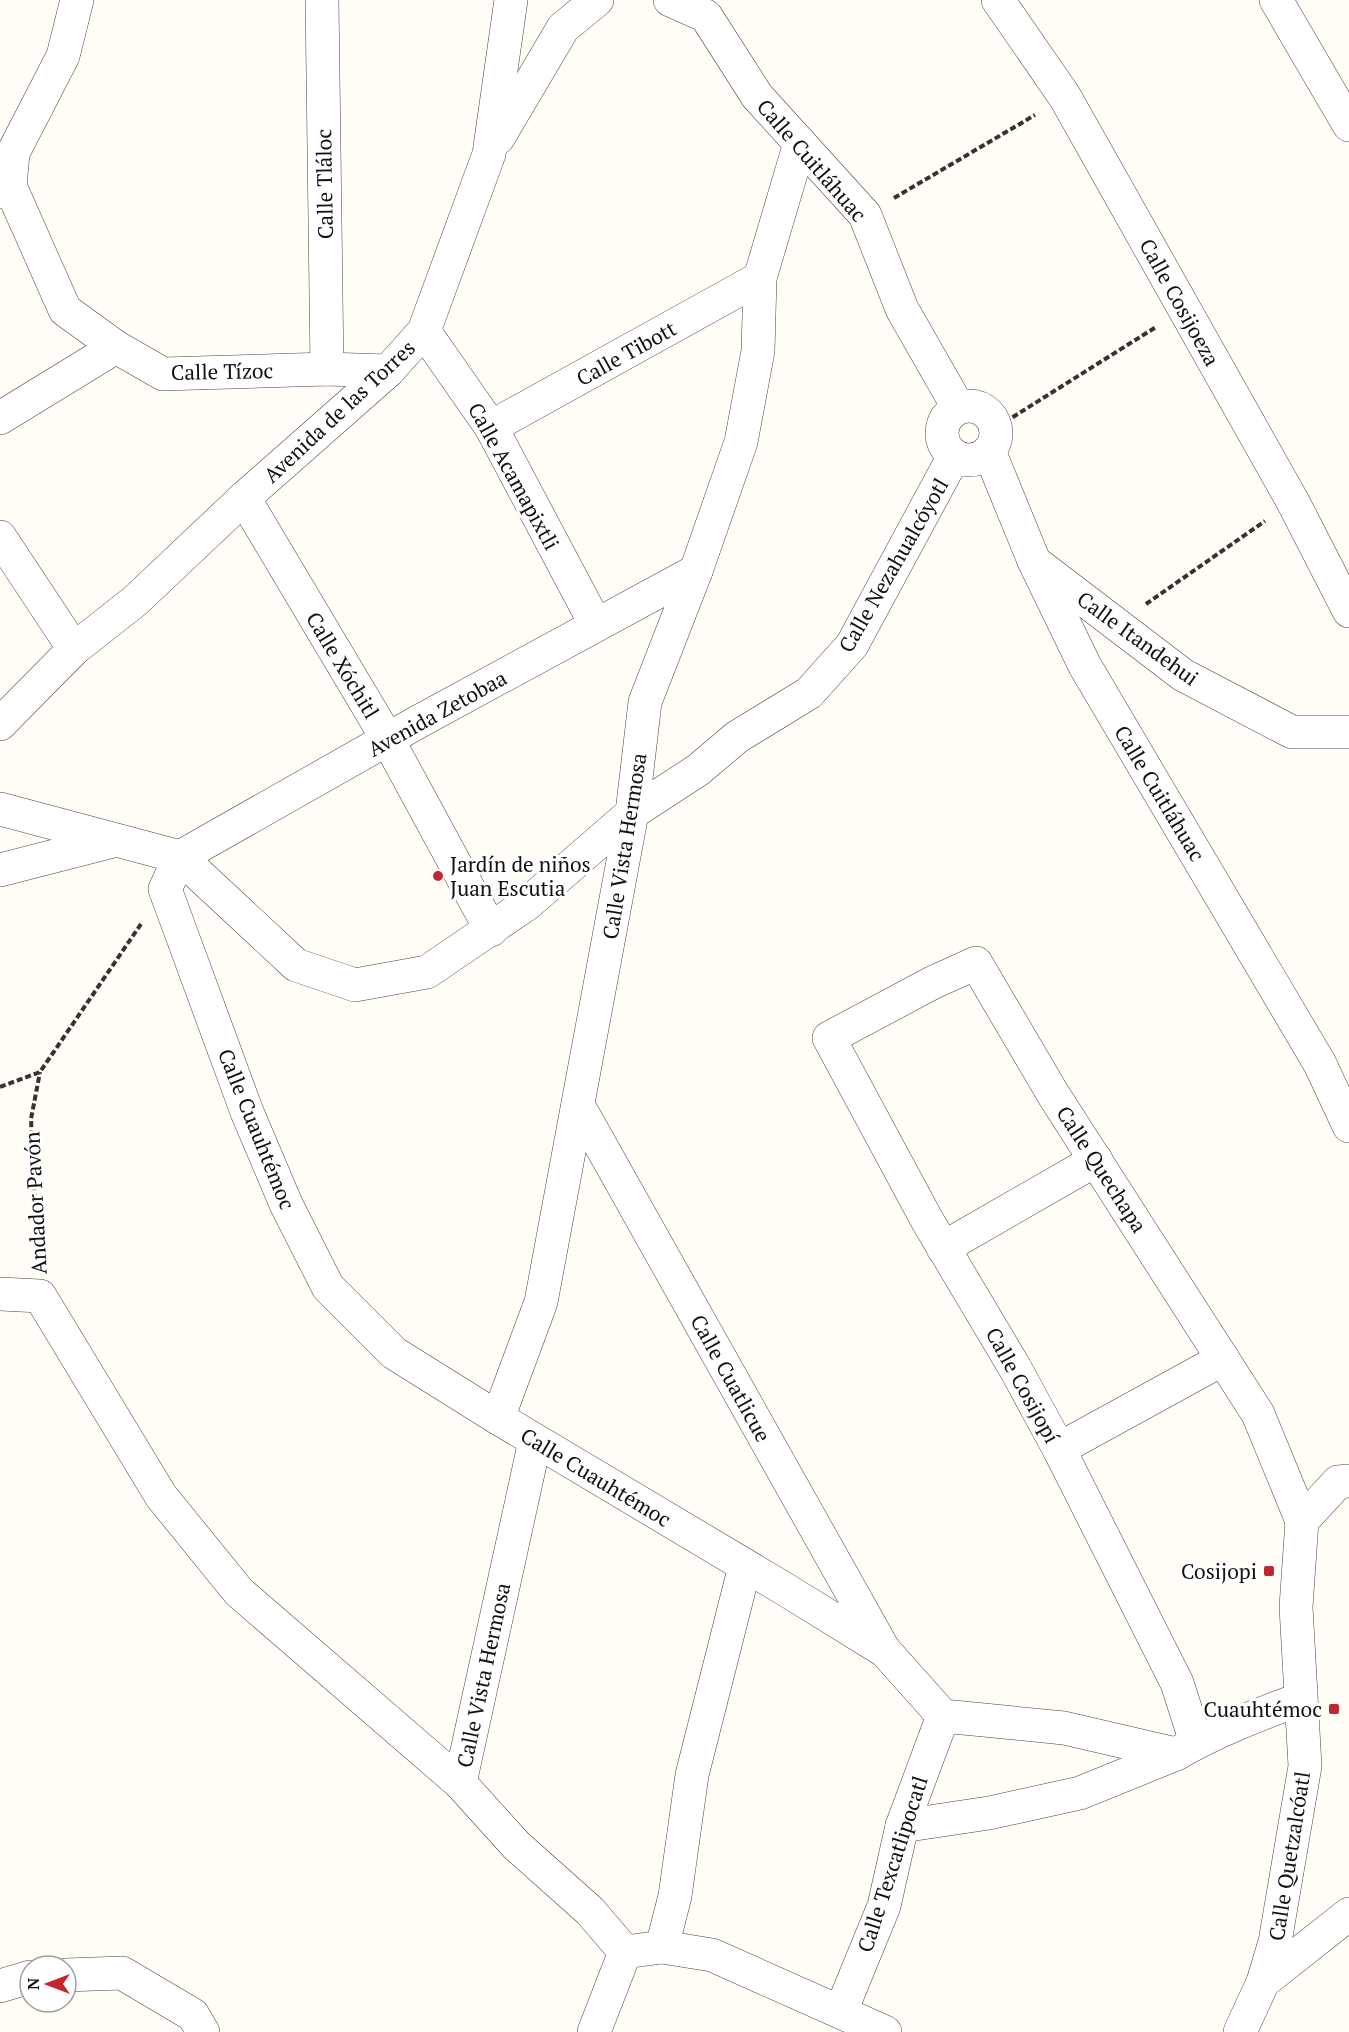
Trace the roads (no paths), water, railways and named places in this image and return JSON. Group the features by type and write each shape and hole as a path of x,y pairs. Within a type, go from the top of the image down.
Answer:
{"street":[{"path":"5,189 13,153 63,56 77,0"},
{"name":"Calle Tláloc","path":"322,0 327,369"},
{"name":"Avenida de las Torres","path":"0,724 74,649 135,601 244,498 388,371 424,331 489,154 511,0"},
{"path":"489,154 563,28 597,0"},
{"name":"Calle Cuitláhuac","path":"670,0 706,16 757,96 865,215 902,309 958,407"},
{"name":"Calle Cosijoeza","path":"998,0 1065,97 1293,502 1349,611"},
{"path":"1276,0 1349,125"},
{"name":"Calle Vista Hermosa","path":"498,1418 541,1302 632,813 645,702 696,571 741,442 758,351 760,278 800,143"},
{"name":"Calle Tízoc","path":"5,189 65,310 116,347 163,374 327,369 388,371"},
{"name":"Calle Tibott","path":"491,427 760,278"},
{"name":"Calle Acamapixtli","path":"424,331 491,427 597,625"},
{"path":"0,418 116,347"},
{"path":"958,407 981,408 989,414 992,439 982,457 973,460 954,456 943,443 944,420 958,407"},
{"name":"Calle Cuitláhuac","path":"992,439 1034,561 1085,666 1320,1064 1349,1126"},
{"name":"Calle Nezahualcóyotl","path":"0,808 114,841 180,857 296,965 356,985 427,972 527,904 632,813 698,770 737,737 809,693 852,645 954,456"},
{"name":"Calle Xóchitl","path":"244,498 388,740 491,930"},
{"path":"0,537 74,649"},
{"name":"Calle Itandehui","path":"1034,561 1183,675 1292,732 1349,732"},
{"name":"Avenida Zetobaa","path":"180,857 696,571"},
{"path":"0,870 114,841"},
{"name":"Calle Cuauhtémoc","path":"180,857 165,889 247,1112 286,1204 328,1287 394,1353 535,1441 885,1651 943,1716"},
{"name":"Calle Quechapa","path":"829,1038 932,983 976,963 1053,1094 1258,1414 1302,1521"},
{"name":"Calle Cosijopí","path":"829,1038 943,1248 1015,1368 1059,1449 1177,1683 1186,1748"},
{"path":"1320,1064 1349,1083"},
{"name":"Calle Cuatlicue","path":"578,1105 885,1651"},
{"path":"943,1248 1096,1160"},
{"name":"Andador Pavón","path":"0,1294 40,1296 161,1496 239,1592 459,1783"},
{"path":"1059,1449 1223,1359"},
{"name":"Calle Vista Hermosa","path":"535,1441 459,1783 516,1845 591,1911 625,1952"},
{"path":"1302,1521 1338,1482 1349,1481"},
{"name":"Calle Quetzalcóatl","path":"1239,2032 1263,1982 1275,1942 1305,1766 1296,1607 1302,1521"},
{"path":"662,1947 675,1896 692,1775 745,1566"},
{"path":"902,1826 989,1813 1080,1793 1245,1720 1300,1699"},
{"path":"943,1716 1064,1728 1186,1748"},
{"name":"Calle Texcatlipocatl","path":"840,2012 884,1906 902,1826 943,1716"},
{"path":"1263,1982 1349,1914"},
{"path":"594,2032 625,1952 662,1947 712,1955 885,2032"},
{"path":"78,1975 122,1973 193,2015 203,2032"}],"place":[{"name":"Jardín de niños Juan Escutia","path":"438,876"},
{"name":"Cosijopi","path":"1269,1571"},
{"name":"Cuauhtémoc","path":"1334,1709"}]}
